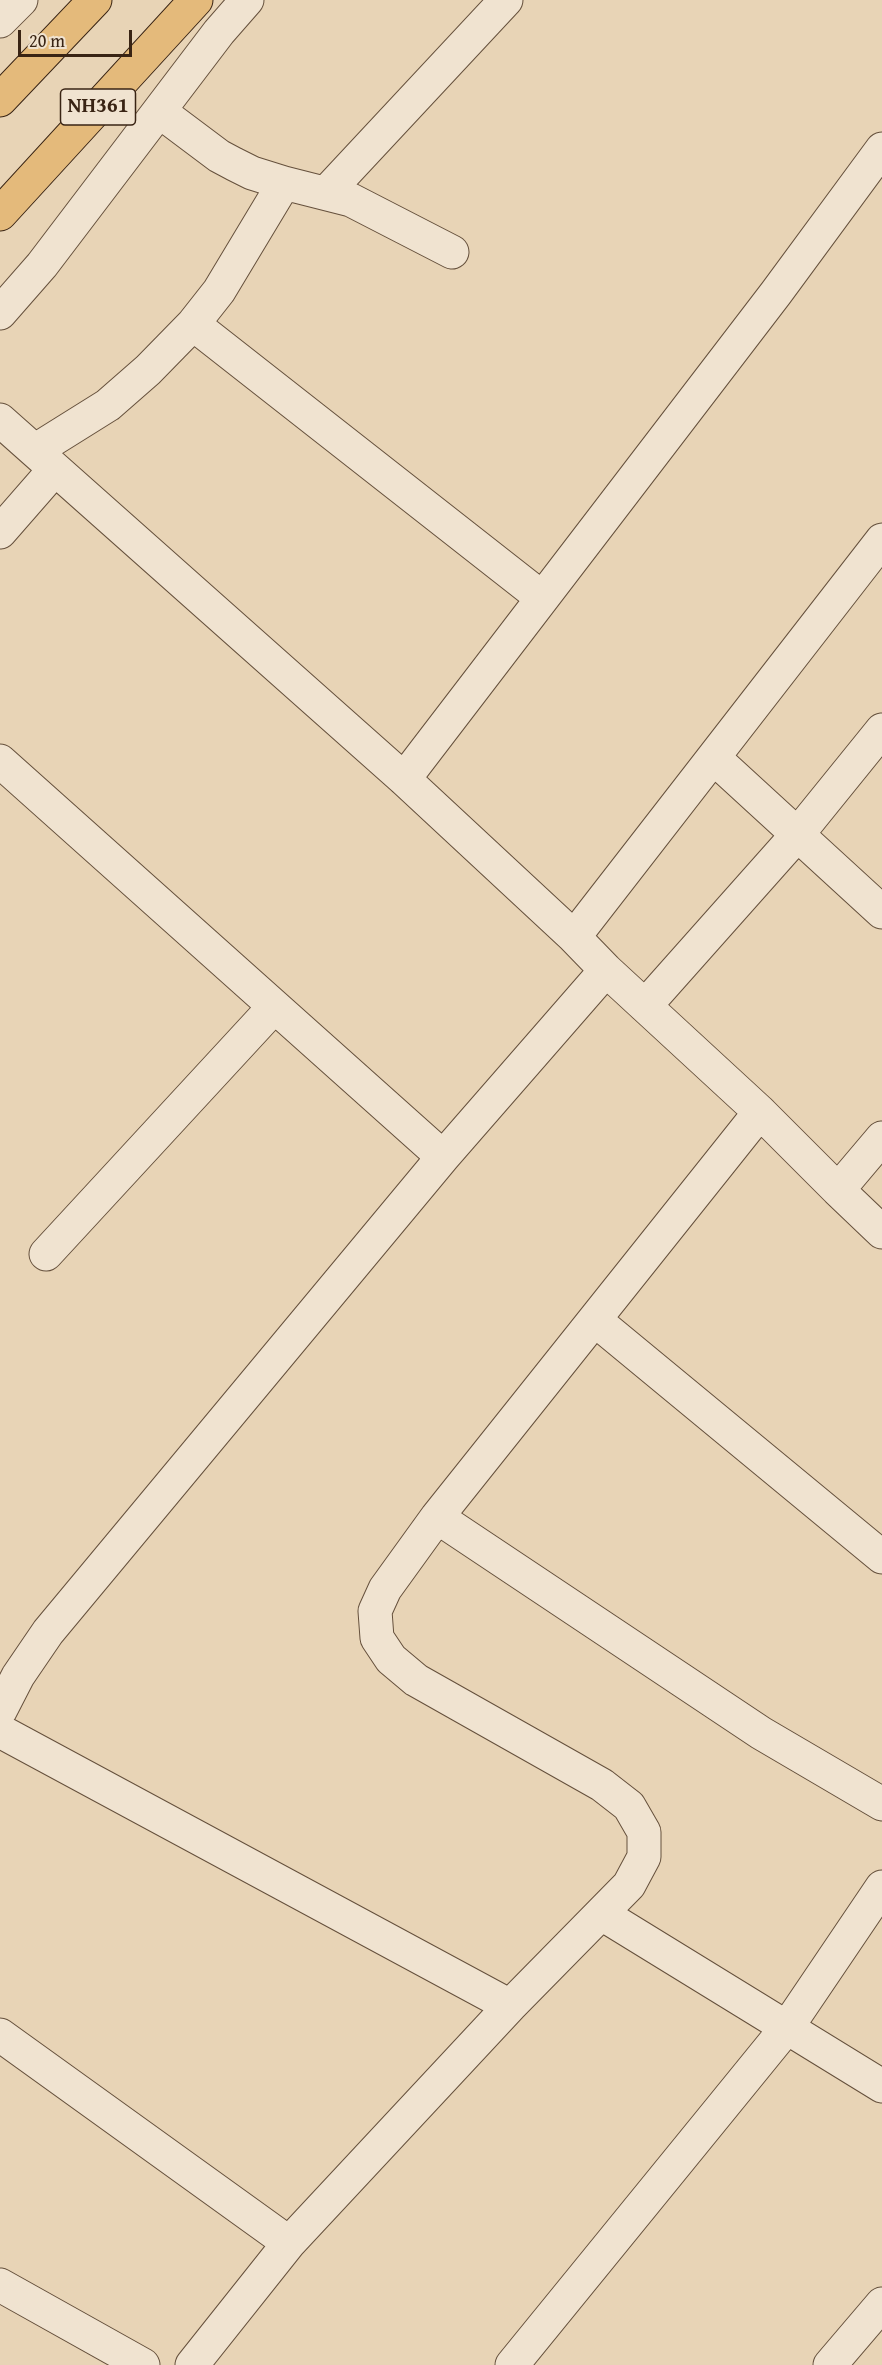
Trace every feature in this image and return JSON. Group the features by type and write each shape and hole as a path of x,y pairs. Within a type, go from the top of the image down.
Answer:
{"highway":[{"path":"0,100 95,0"},
{"name":"NH361","path":"0,214 196,0"}],"street":[{"path":"0,21 21,0"},
{"path":"0,313 42,265 219,32 247,0"},
{"path":"326,193 506,0"},
{"path":"159,111 219,156 252,172 284,183 351,200 452,252"},
{"path":"404,779 882,149"},
{"path":"0,532 45,460 142,376 193,324 219,291 284,183"},
{"path":"193,324 541,597"},
{"path":"0,420 404,779 760,1112 882,1232"},
{"path":"574,937 882,540"},
{"path":"645,1006 797,835 882,730"},
{"path":"714,758 882,912"},
{"path":"0,761 443,1157"},
{"path":"0,1711 18,1676 48,1632 443,1157 606,970"},
{"path":"46,1254 274,1007"},
{"path":"192,2365 289,2243 510,2006 630,1885 644,1857 644,1832 629,1806 602,1785 416,1680 391,1659 377,1638 375,1611 385,1589 437,1516 760,1112"},
{"path":"838,1190 882,1138"},
{"path":"595,1320 882,1557"},
{"path":"437,1516 761,1733 882,1804"},
{"path":"0,1731 510,2006"},
{"path":"512,2365 788,2026 882,1887"},
{"path":"602,1914 788,2026 882,2086"},
{"path":"0,2035 289,2243"},
{"path":"0,2285 143,2365"},
{"path":"830,2365 882,2304"}]}
